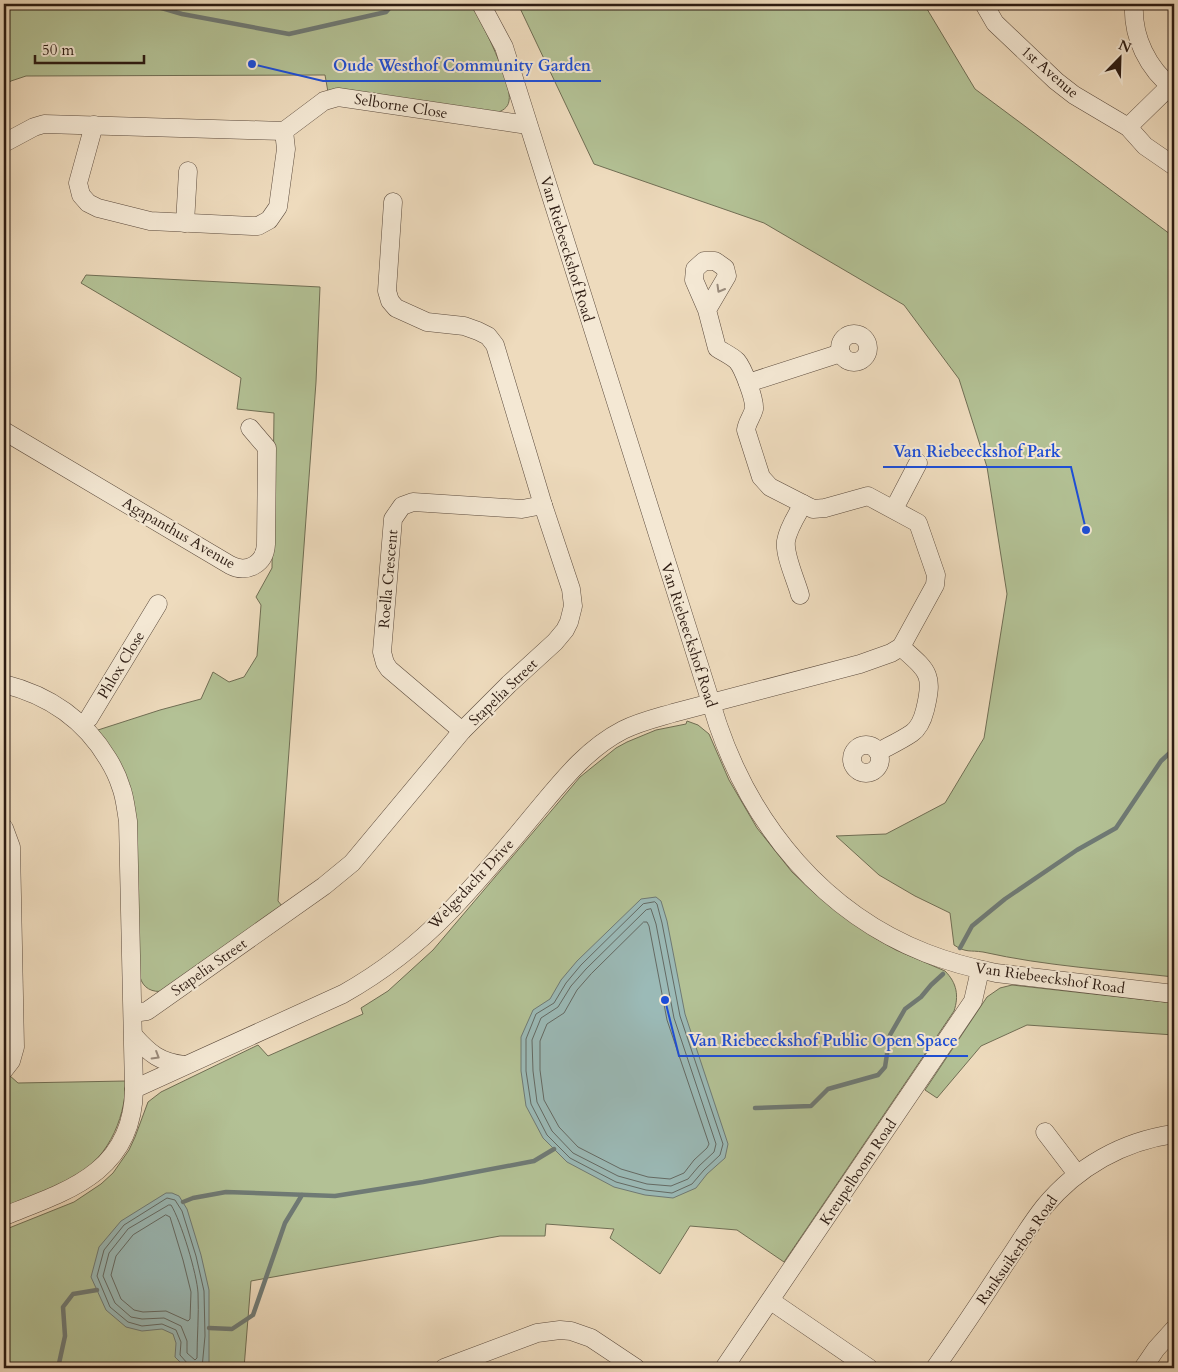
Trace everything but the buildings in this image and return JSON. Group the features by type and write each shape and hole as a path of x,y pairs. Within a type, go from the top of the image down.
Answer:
{"street":[{"name":"Van Riebeeckshof Road","path":"482,4 504,47 710,703 731,762 751,802 778,841 812,879 856,915 902,942 948,961 980,970 1016,976 1174,994"},
{"name":"1st Avenue","path":"984,4 995,23 1056,81 1074,95 1128,127 1145,146 1174,166"},
{"path":"1128,127 1173,86 1155,71 1144,55 1138,38 1131,4"},
{"name":"Selborne Close","path":"284,131 324,101 338,97 528,126"},
{"path":"6,142 39,125 94,125 284,131 286,149 278,207 269,220 258,226 150,221 98,208 84,199 79,189 78,176 94,125"},
{"path":"185,223 188,171"},
{"name":"Stapelia Street","path":"133,1013 147,1012 324,886 352,863 462,732 509,684 555,642 569,622 573,606 571,588 543,505 495,345 488,336 478,331 464,326 427,322 396,308 390,301 387,291 393,202"},
{"path":"707,310 717,348 737,362 748,383 754,404 753,411 746,424 746,430 761,477 770,487 813,509 825,508 868,496 918,523 936,575 935,585 902,647 917,661 928,676 930,692 924,716 914,732 878,752"},
{"path":"748,383 841,352"},
{"name":"Agapanthus Avenue","path":"4,430 230,565 245,569 260,561 266,544 267,448 250,428"},
{"path":"894,509 918,463"},
{"name":"Roella Crescent","path":"462,732 389,669 383,658 393,519 402,506 413,502 522,509 543,505"},
{"path":"800,594 786,541 788,532 803,504"},
{"name":"Phlox Close","path":"82,726 89,718 158,604"},
{"name":"Welgedacht Drive","path":"134,1089 343,994 369,980 395,961 448,914 569,772 622,730 642,722 710,703 860,664 902,647"},
{"path":"4,684 23,689 48,700 82,726 103,752 121,786 128,821 134,1036 132,1113 123,1138 108,1161 98,1171 75,1187 4,1216"},
{"path":"4,828 11,847 15,1047 11,1061 4,1070"},
{"name":"Kreupelboom Road","path":"724,1368 973,1001 980,970"},
{"path":"134,1036 144,1048 157,1057 171,1063 184,1065"},
{"path":"1045,1132 1077,1174"},
{"name":"Ranksuikerbos Road","path":"935,1368 1053,1196 1077,1174 1093,1163 1127,1146 1174,1134"},
{"path":"771,1301 869,1368"},
{"path":"1143,1368 1174,1329"},
{"path":"444,1368 537,1333 560,1330 571,1331 591,1338 636,1368"}],"green space":[{"path":"4,4 472,4 501,67 509,93 509,101 504,109 496,113 328,92 325,75 26,76 11,81 4,86"},
{"path":"518,4 924,4 975,89 1174,237 1174,977 1054,964 962,949 954,945 950,913 915,896 879,875 836,836 886,834 945,803 984,738 1007,594 987,467 959,379 904,305 764,223 594,164"},
{"path":"86,275 320,287 316,382 278,901 282,906 164,991 149,989 143,984 140,977 116,756 98,730 201,699 213,672 229,682 244,677 257,656 261,605 256,597 272,568 274,413 237,409 241,378 81,283"},
{"path":"687,721 698,725 709,734 729,780 757,828 792,872 834,909 875,938 896,950 945,971 952,980 957,995 954,1011 784,1262 737,1230 690,1226 660,1274 610,1238 614,1229 546,1224 545,1236 500,1236 251,1281 244,1368 4,1368 4,1230 74,1202 101,1184 113,1173 129,1150 148,1102 161,1092 258,1045 268,1056 363,1014 361,1008 388,991 433,950 580,777 616,748 627,742 656,730 686,724"},
{"path":"1012,985 1174,1003 1174,1035 1027,1025 981,1046 937,1098 925,1090 987,997 1000,988"},
{"path":"9,1075 18,1083 126,1081 122,1111 117,1126 103,1152 93,1163 68,1181 4,1208 4,1078"}],"water":[{"path":"656,897 661,901 667,921 685,1014 728,1144 725,1158 707,1174 696,1188 673,1198 645,1195 614,1187 567,1162 543,1138 526,1106 521,1071 521,1037 533,1010 550,999 561,980 577,961 641,899"},
{"path":"166,1193 179,1196 187,1209 209,1290 209,1364 206,1368 186,1368 175,1357 176,1343 173,1334 162,1329 142,1331 126,1327 106,1310 91,1277 99,1247 121,1221"}],"waterway":[{"path":"148,4 182,14 289,34 386,12 393,4"},
{"path":"960,948 972,926 1005,899 1077,850 1116,828 1161,761 1174,749"},
{"path":"755,1108 811,1106 828,1089 878,1075 885,1067 890,1035 905,1009 921,997 943,974"},
{"path":"183,1202 193,1198 226,1192 335,1196 534,1161 554,1149"},
{"path":"209,1328 232,1329 253,1315 285,1223 302,1195"},
{"path":"58,1368 65,1336 63,1307 73,1294 97,1290"}],"place":[{"name":"Oude Westhof Community Garden","path":"252,64"},
{"name":"Van Riebeeckshof Park","path":"1086,530"},
{"name":"Van Riebeeckshof Public Open Space","path":"665,1000"}]}
